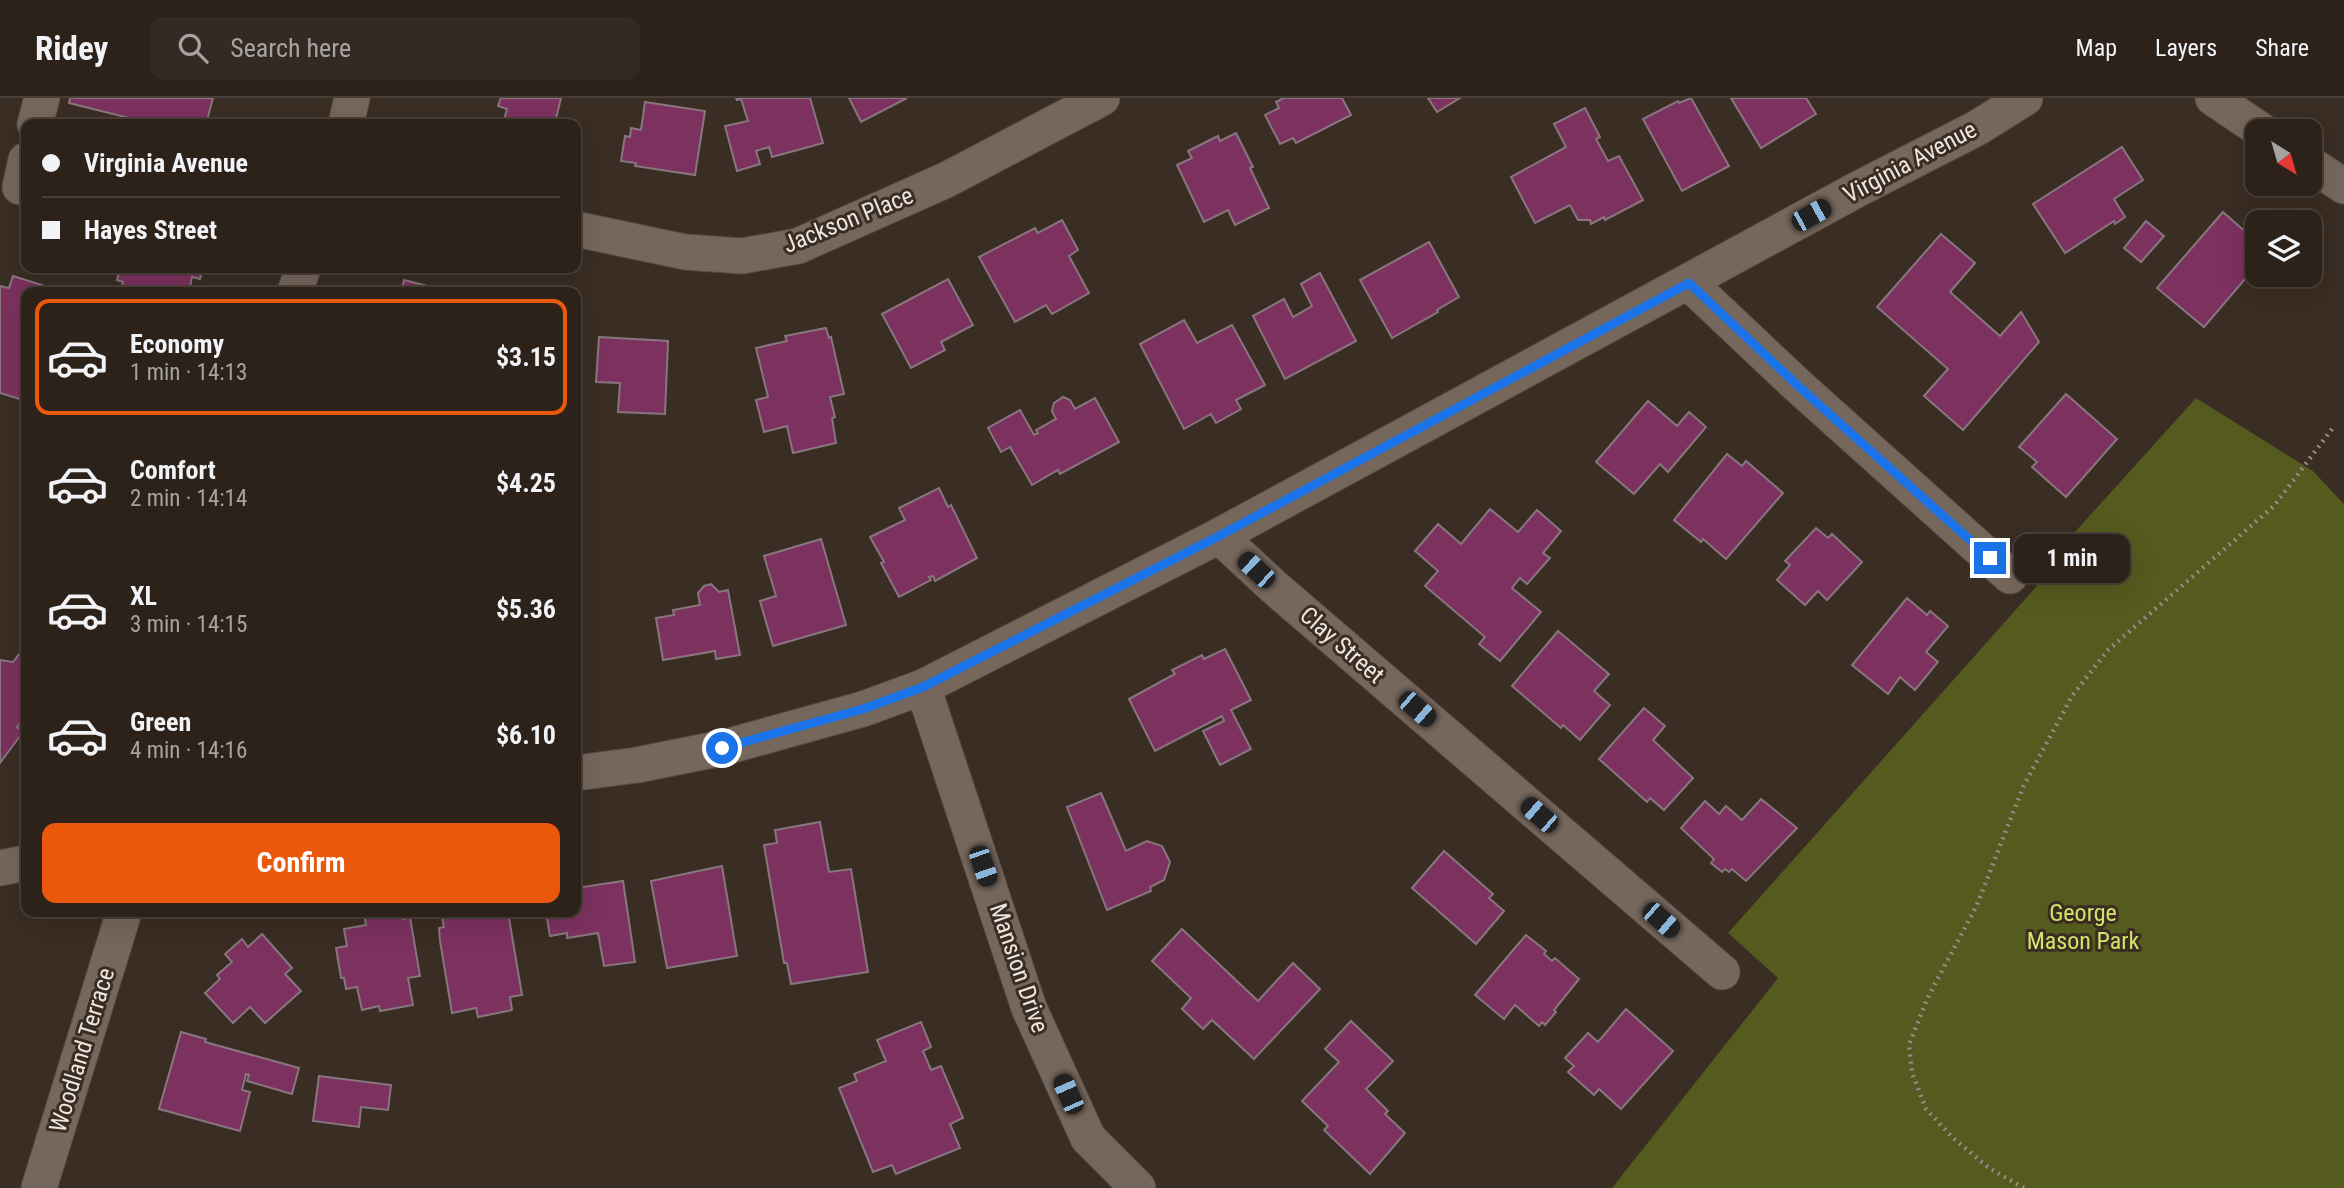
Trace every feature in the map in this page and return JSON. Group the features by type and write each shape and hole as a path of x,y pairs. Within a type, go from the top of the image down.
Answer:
{"street":[{"path":"37,119 42,98"},
{"path":"347,119 352,98"},
{"name":"Jackson Place","path":"581,230 685,252 742,256 798,246 946,180 1102,98"},
{"name":"Virginia Avenue","path":"581,772 637,765 722,748 863,709 923,687 1219,536 1860,188 1977,128 2025,98"},
{"path":"2213,98 2245,120"},
{"path":"2322,172 2344,186"},
{"path":"1689,283 1796,384 2010,576"},
{"name":"Clay Street","path":"1219,536 1274,587 1721,972"},
{"name":"Mansion Drive","path":"923,687 1029,1008 1088,1138 1138,1188"},
{"path":"0,868 21,864"},
{"name":"Woodland Terrace","path":"39,1188 122,917"}],"path":[{"path":"2024,1188 1989,1168 1953,1138 1926,1109 1912,1073 1909,1045 1927,999 1977,905 2023,787 2072,696 2108,650 2274,506 2335,425"}],"green space":[{"name":"George Mason Park","path":"2196,398 2313,471 2344,504 2344,1188 1612,1188 1778,978 1728,933 2053,568 2047,563"}],"building":[{"path":"70,98 213,98 207,119 133,119 69,103"},
{"path":"501,98 561,98 556,119 504,119 507,109 498,106"},
{"path":"736,98 810,98 823,143 772,157 769,147 756,151 760,164 737,171 725,126 748,121 741,99"},
{"path":"849,98 907,98 861,122"},
{"path":"1284,98 1342,98 1351,115 1296,143 1293,138 1280,144 1265,115 1279,108 1276,102"},
{"path":"1428,98 1460,98 1437,112"},
{"path":"1691,98 1729,166 1682,191 1643,119 1678,101 1679,103"},
{"path":"1731,98 1806,98 1816,114 1761,148"},
{"path":"645,102 705,111 695,175 635,166 636,163 621,161 625,136 630,137 631,128 641,130"},
{"path":"1585,108 1600,137 1596,139 1608,161 1619,156 1643,200 1605,220 1604,217 1591,224 1590,220 1578,220 1570,205 1535,223 1511,177 1566,147 1554,124"},
{"path":"1236,133 1269,208 1235,225 1228,210 1204,222 1177,165 1192,158 1188,151 1218,136 1220,141"},
{"path":"2122,147 2143,180 2114,199 2125,217 2115,224 2114,221 2065,253 2033,204"},
{"path":"2223,212 2245,231 2245,279 2204,327 2157,288"},
{"path":"1062,220 1078,250 1069,256 1089,293 1052,314 1046,305 1015,322 979,257 1035,228 1038,233"},
{"path":"2146,221 2164,236 2141,262 2124,248"},
{"path":"1941,234 1975,263 1950,292 2000,336 2021,312 2039,342 1963,430 1924,396 1948,369 1877,307"},
{"path":"1429,242 1459,297 1392,338 1360,280"},
{"path":"119,273 202,273 200,279 192,277 190,287 122,287 123,282 117,280"},
{"path":"1320,273 1356,341 1285,379 1253,316 1284,299 1293,317 1312,306 1301,284"},
{"path":"13,276 48,287 21,287 21,399 0,393 0,286 9,288"},
{"path":"948,279 973,325 941,342 945,350 911,368 882,314"},
{"path":"404,280 431,287 402,287"},
{"path":"1184,320 1197,343 1232,325 1265,385 1236,400 1241,409 1216,423 1211,414 1184,429 1140,344"},
{"path":"826,328 829,338 831,337 844,394 830,397 835,417 832,418 836,443 793,453 787,426 764,432 756,400 768,397 756,348 787,341 785,336"},
{"path":"599,337 668,341 665,414 618,412 620,383 596,382"},
{"path":"2066,394 2117,439 2066,497 2032,467 2037,462 2019,447"},
{"path":"1063,397 1070,400 1075,409 1095,398 1119,442 1060,474 1058,470 1032,485 1010,447 1001,452 988,428 1020,410 1034,435 1038,433 1036,430 1056,419 1052,411 1054,403"},
{"path":"1648,401 1677,426 1689,412 1706,427 1668,472 1660,464 1634,494 1596,462"},
{"path":"1727,454 1742,466 1746,461 1783,493 1726,559 1703,539 1701,542 1674,520"},
{"path":"939,488 948,507 951,505 977,558 935,581 933,576 929,577 931,580 899,597 870,537 905,520 899,508"},
{"path":"1490,509 1518,532 1537,510 1561,531 1543,553 1550,558 1527,584 1520,578 1512,588 1541,612 1500,661 1479,644 1485,637 1425,586 1438,571 1415,551 1438,524 1461,544"},
{"path":"1816,528 1828,538 1832,534 1862,562 1827,600 1818,591 1805,605 1777,580 1790,565 1785,561"},
{"path":"821,539 846,625 773,646 760,601 776,596 764,556"},
{"path":"711,584 719,592 728,590 740,655 716,659 715,651 663,660 656,618 674,615 673,610 700,605 698,593 704,586"},
{"path":"1907,598 1927,615 1930,611 1948,626 1926,652 1938,662 1915,690 1900,677 1888,694 1852,665"},
{"path":"1558,631 1609,674 1594,691 1610,705 1580,740 1563,725 1561,728 1512,686"},
{"path":"1225,649 1251,700 1231,710 1251,749 1220,765 1203,731 1224,721 1222,716 1155,751 1129,699 1175,674 1172,670 1202,655 1204,659"},
{"path":"21,652 21,722 17,727 21,735 0,763 0,660 13,662"},
{"path":"1644,708 1665,726 1653,740 1693,778 1664,810 1650,798 1647,802 1599,759"},
{"path":"1101,793 1126,851 1147,841 1162,846 1170,862 1164,880 1150,887 1151,891 1107,910 1067,807"},
{"path":"1761,799 1797,828 1746,881 1732,869 1722,872 1711,863 1714,859 1681,828 1705,801 1719,814 1726,806 1742,820"},
{"path":"820,822 829,872 851,869 868,972 791,984 787,963 784,963 764,845 777,843 775,830"},
{"path":"1444,851 1493,894 1489,898 1504,911 1476,944 1412,888"},
{"path":"722,866 737,956 667,968 651,881"},
{"path":"623,881 635,962 604,966 598,933 567,938 567,933 550,936 547,917 581,917 581,887"},
{"path":"365,917 410,917 420,976 408,978 413,1005 380,1011 379,1006 362,1010 357,987 346,989 344,978 341,978 336,948 347,946 344,929 366,925"},
{"path":"442,917 509,917 522,995 510,997 512,1010 478,1017 476,1008 452,1013 440,941 439,928 444,927"},
{"path":"1182,929 1258,1001 1293,963 1320,989 1254,1059 1212,1020 1203,1029 1182,1009 1191,998 1152,961"},
{"path":"262,934 292,968 285,974 301,991 265,1023 250,1007 233,1023 205,993 220,979 217,975 232,962 225,954 242,939 248,947"},
{"path":"1526,935 1546,951 1544,954 1552,961 1555,958 1579,979 1545,1025 1542,1022 1539,1026 1515,1005 1504,1019 1475,995"},
{"path":"1626,1009 1673,1051 1621,1109 1599,1089 1594,1095 1568,1072 1574,1066 1565,1058 1588,1033 1598,1042"},
{"path":"1351,1021 1393,1061 1366,1089 1388,1111 1385,1114 1405,1133 1370,1174 1324,1130 1328,1126 1302,1101 1339,1062 1325,1049"},
{"path":"921,1022 931,1047 923,1051 931,1070 941,1066 963,1118 950,1124 960,1148 896,1174 892,1165 873,1172 839,1088 857,1081 854,1074 886,1061 877,1040"},
{"path":"181,1032 206,1039 205,1042 299,1068 292,1094 247,1081 249,1075 246,1074 242,1090 250,1092 240,1131 159,1109"},
{"path":"319,1076 391,1085 388,1110 361,1107 359,1127 313,1121"}],"route":[{"path":"722,748 863,709 923,687 1219,536 1689,283 1796,384 1990,558"}]}
